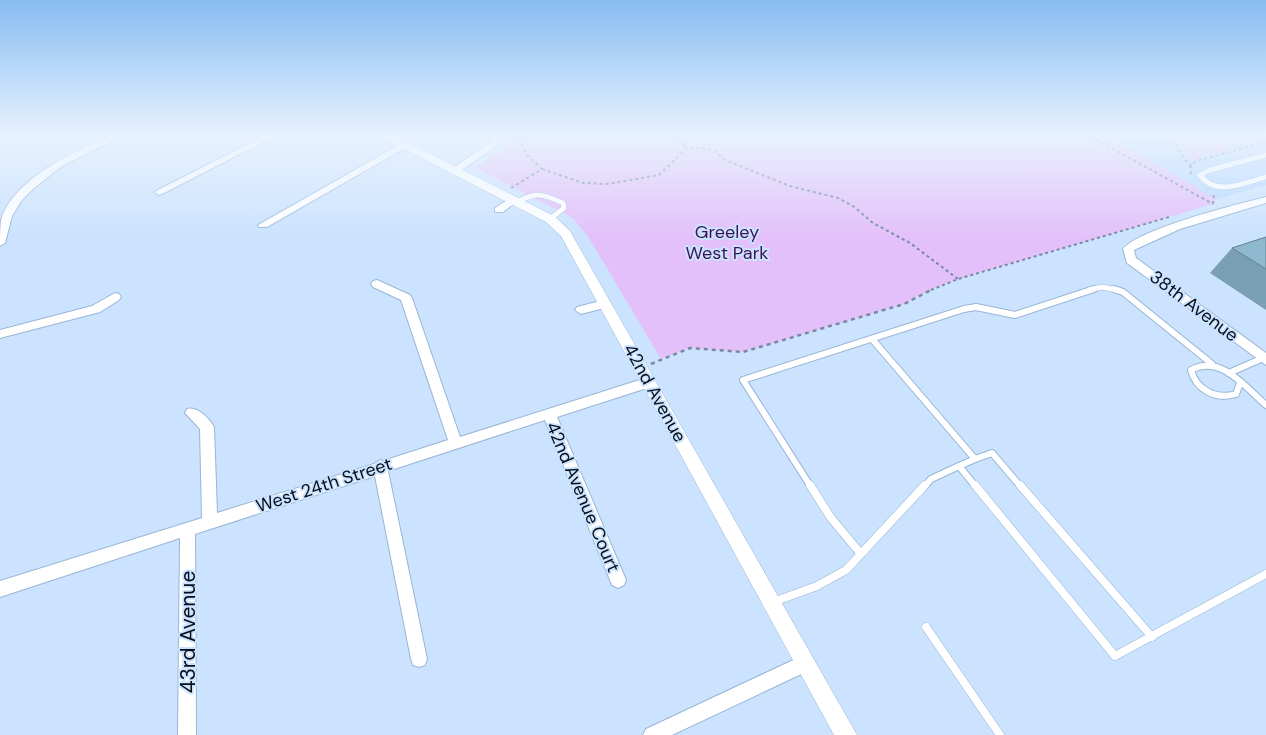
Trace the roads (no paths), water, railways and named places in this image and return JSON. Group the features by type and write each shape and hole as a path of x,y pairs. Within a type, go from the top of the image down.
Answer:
{"street":[{"path":"0,242 8,214 24,192 35,181 55,168"},
{"path":"158,192 206,168"},
{"path":"263,226 363,168"},
{"name":"42nd Avenue","path":"452,168 550,219 566,234 846,735"},
{"path":"499,210 509,199"},
{"name":"38th Avenue","path":"1265,359 1131,260 1128,249 1141,241 1185,225 1266,200"},
{"path":"377,284 406,298 455,442"},
{"path":"0,334 96,309 115,298"},
{"path":"581,310 604,304"},
{"name":"West 24th Street","path":"0,590 548,413 646,375"},
{"name":"42nd Avenue Court","path":"548,413 618,580"},
{"path":"192,414 207,427 210,522"},
{"path":"380,466 419,659"},
{"name":"43rd Avenue","path":"187,735 188,528"},
{"path":"652,735 806,663"}],"lane":[{"path":"1221,168 1202,174 1202,179 1208,184 1225,188 1266,177"},
{"path":"861,554 832,518 743,380 964,309 976,307 1015,315 1102,286 1123,292 1212,364 1229,373 1266,405"},
{"path":"872,339 975,459"},
{"path":"1229,373 1265,359"},
{"path":"1212,364 1199,364 1191,370 1195,382 1210,393 1227,397 1236,394 1240,383"},
{"path":"772,602 817,586 846,570 931,479 992,453 1152,637"},
{"path":"959,466 1115,656 1266,574"},
{"path":"926,627 1000,735"}],"park label":[{"name":"Greeley West Park","path":"727,242"}]}
